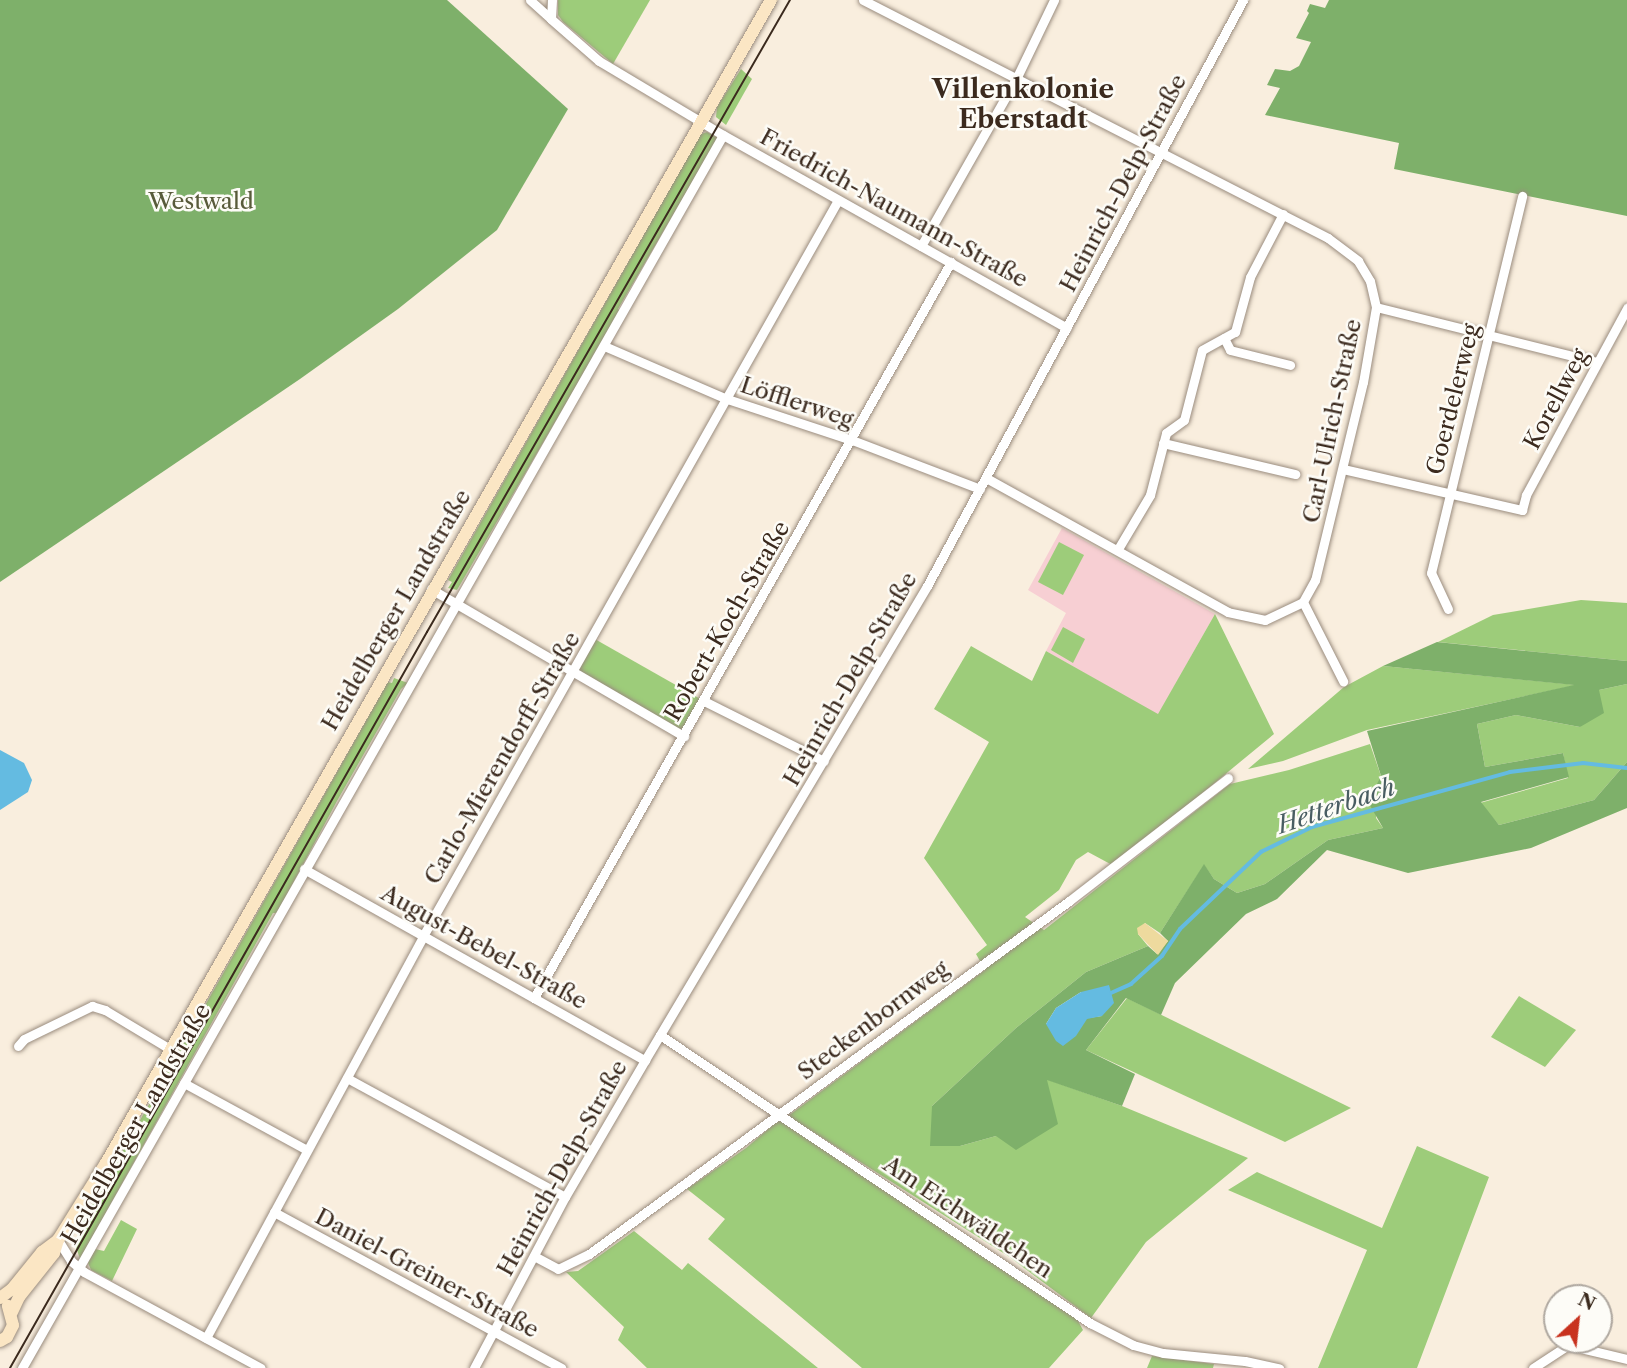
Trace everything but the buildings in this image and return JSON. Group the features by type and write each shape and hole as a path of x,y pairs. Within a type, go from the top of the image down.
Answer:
{"street":[{"name":"Friedrich-Naumann-Straße","path":"530,0 599,61 723,135 1068,328"},
{"path":"551,19 552,0"},
{"name":"Heidelberger Landstraße","path":"1,1342 13,1325 12,1312 19,1297 50,1260 58,1240 771,0"},
{"name":"Carl-Ulrich-Straße","path":"863,0 1328,237 1358,261 1370,281 1376,307 1343,469 1315,580 1303,602"},
{"path":"921,246 1016,79 1054,0"},
{"name":"Heinrich-Delp-Straße","path":"474,1368 565,1197 824,761 980,489 1243,0"},
{"name":"Heidelberger Landstraße","path":"22,1368 723,135"},
{"name":"Goerdelerweg","path":"1448,609 1432,573 1522,196"},
{"name":"Carlo-Mierendorff-Straße","path":"206,1338 424,936 838,200"},
{"path":"1118,550 1150,495 1166,433 1184,420 1202,350 1235,332 1250,277 1283,214"},
{"name":"Robert-Koch-Straße","path":"534,998 951,262"},
{"path":"1376,307 1597,362"},
{"name":"Korellweg","path":"1450,494 1522,510 1526,495 1627,308"},
{"path":"1224,338 1230,351 1290,365"},
{"name":"Löfflerweg","path":"604,346 727,399 852,440 980,489"},
{"path":"1163,443 1295,474"},
{"path":"1343,469 1450,494"},
{"path":"986,478 1228,612 1265,620 1303,602 1343,681"},
{"path":"432,589 684,736"},
{"path":"704,701 824,761"},
{"name":"Steckenbornweg","path":"534,1256 558,1269 589,1254 1228,778"},
{"name":"August-Bebel-Straße","path":"304,869 645,1060"},
{"path":"18,1046 24,1039 92,1006 105,1010 170,1049"},
{"name":"Am Eichwäldchen","path":"660,1035 1090,1323 1133,1345 1163,1353 1245,1361 1279,1368"},
{"path":"348,1078 565,1197"},
{"path":"184,1083 307,1150"},
{"name":"Daniel-Greiner-Straße","path":"274,1212 561,1368"},
{"path":"58,1240 78,1268 206,1338 245,1364 261,1368"},
{"name":"Heidelberger Landstraße","path":"0,1299 12,1289 41,1252 58,1240"},
{"path":"0,1299 12,1312"},
{"path":"1533,1368 1568,1345 1627,1359"}],"shaded area":[{"path":"1062,528 1215,614 1158,715 1046,651 1066,613 1028,590"}],"green space":[{"name":"Westwald","path":"0,0 447,0 568,109 497,230 398,309 300,379 0,582"},
{"path":"558,0 650,0 613,64 563,22 558,15"},
{"path":"1329,0 1627,0 1627,216 1394,169 1399,143 1265,115 1280,88 1267,85 1275,69 1290,71 1299,66 1311,42 1296,38 1309,13 1307,11 1310,4 1325,8"},
{"path":"741,69 752,79 726,125 716,117 717,107"},
{"path":"707,132 718,138 618,309 620,311 457,590 448,588 452,582 448,580 701,134"},
{"path":"1059,542 1084,555 1063,595 1038,582"},
{"path":"1581,600 1627,603 1627,661 1438,642 1493,615"},
{"path":"1215,614 1274,734 1114,866 1088,852 1076,860 1059,890 1025,917 1044,930 1230,784 1289,770 1370,744 1381,776 1376,818 1383,828 1328,840 1265,884 1237,893 1214,879 1204,865 1160,933 1145,923 1138,934 1148,946 1086,972 1016,1028 932,1106 960,1146 996,1136 1046,1079 1122,1106 1248,1158 1146,1242 1091,1318 1008,1256 788,1116 985,970 976,954 987,945 924,858 989,742 934,709 971,646 1032,681 1046,651 1158,714"},
{"path":"1063,627 1085,639 1073,663 1051,650"},
{"path":"593,638 704,701 684,736 573,672"},
{"path":"1437,642 1627,661 1627,684 1599,690 1604,713 1580,727 1516,715 1477,724 1485,767 1563,753 1569,777 1481,802 1499,825 1594,800 1627,762 1627,808 1531,848 1408,873 1327,850 1277,899 1246,914 1175,983 1161,1015 1126,998 1086,1050 1135,1074 1122,1106 1047,1080 1058,1124 1016,1150 996,1136 960,1146 930,1146 932,1106 1016,1028 1086,972 1148,946 1157,954 1168,941 1160,933 1204,864 1214,879 1237,893 1265,884 1328,840 1383,828 1368,802 1381,776 1367,731 1574,685 1383,666","holes":["1081,992 1102,1016 1046,1024 1056,1008"]},
{"path":"1383,666 1577,685 1367,730 1283,761 1248,769 1344,687"},
{"path":"394,678 408,683 401,689 337,801 277,913 273,913 80,1259 76,1247 79,1228 388,682 392,683"},
{"path":"1627,684 1627,762 1594,800 1499,825 1480,803 1568,778 1563,753 1485,767 1477,724 1516,715 1580,727 1599,690"},
{"path":"1519,996 1576,1030 1545,1067 1491,1037"},
{"path":"1127,998 1351,1108 1285,1142 1086,1050"},
{"path":"779,1120 1077,1319 1083,1330 1049,1368 862,1368 708,1239 725,1219 687,1189 746,1148"},
{"path":"1417,1146 1489,1177 1417,1368 1318,1368 1367,1250 1228,1190 1257,1172 1382,1228"},
{"path":"121,1220 137,1229 112,1281 91,1270 88,1263 95,1249 104,1251"},
{"path":"634,1231 682,1270 688,1263 818,1368 647,1368 618,1340 624,1327 566,1272 578,1271"},
{"path":"1152,1356 1214,1364 1213,1368 1147,1368"}],"sand":[{"path":"1145,923 1168,941 1158,955 1138,934 1137,928"}],"water":[{"path":"0,750 24,763 32,780 28,792 0,810"},
{"path":"1109,985 1114,1003 1102,1016 1087,1019 1076,1036 1063,1046 1056,1041 1046,1024 1056,1008 1081,992"}],"waterway":[{"name":"Hetterbach","path":"1111,993 1131,984 1162,956 1180,929 1261,852 1312,827 1510,772 1583,763 1627,768"}],"tram line":[{"path":"10,1368 427,632 790,0"}],"district":[{"name":"Villenkolonie Eberstadt","path":"1023,105"}]}
